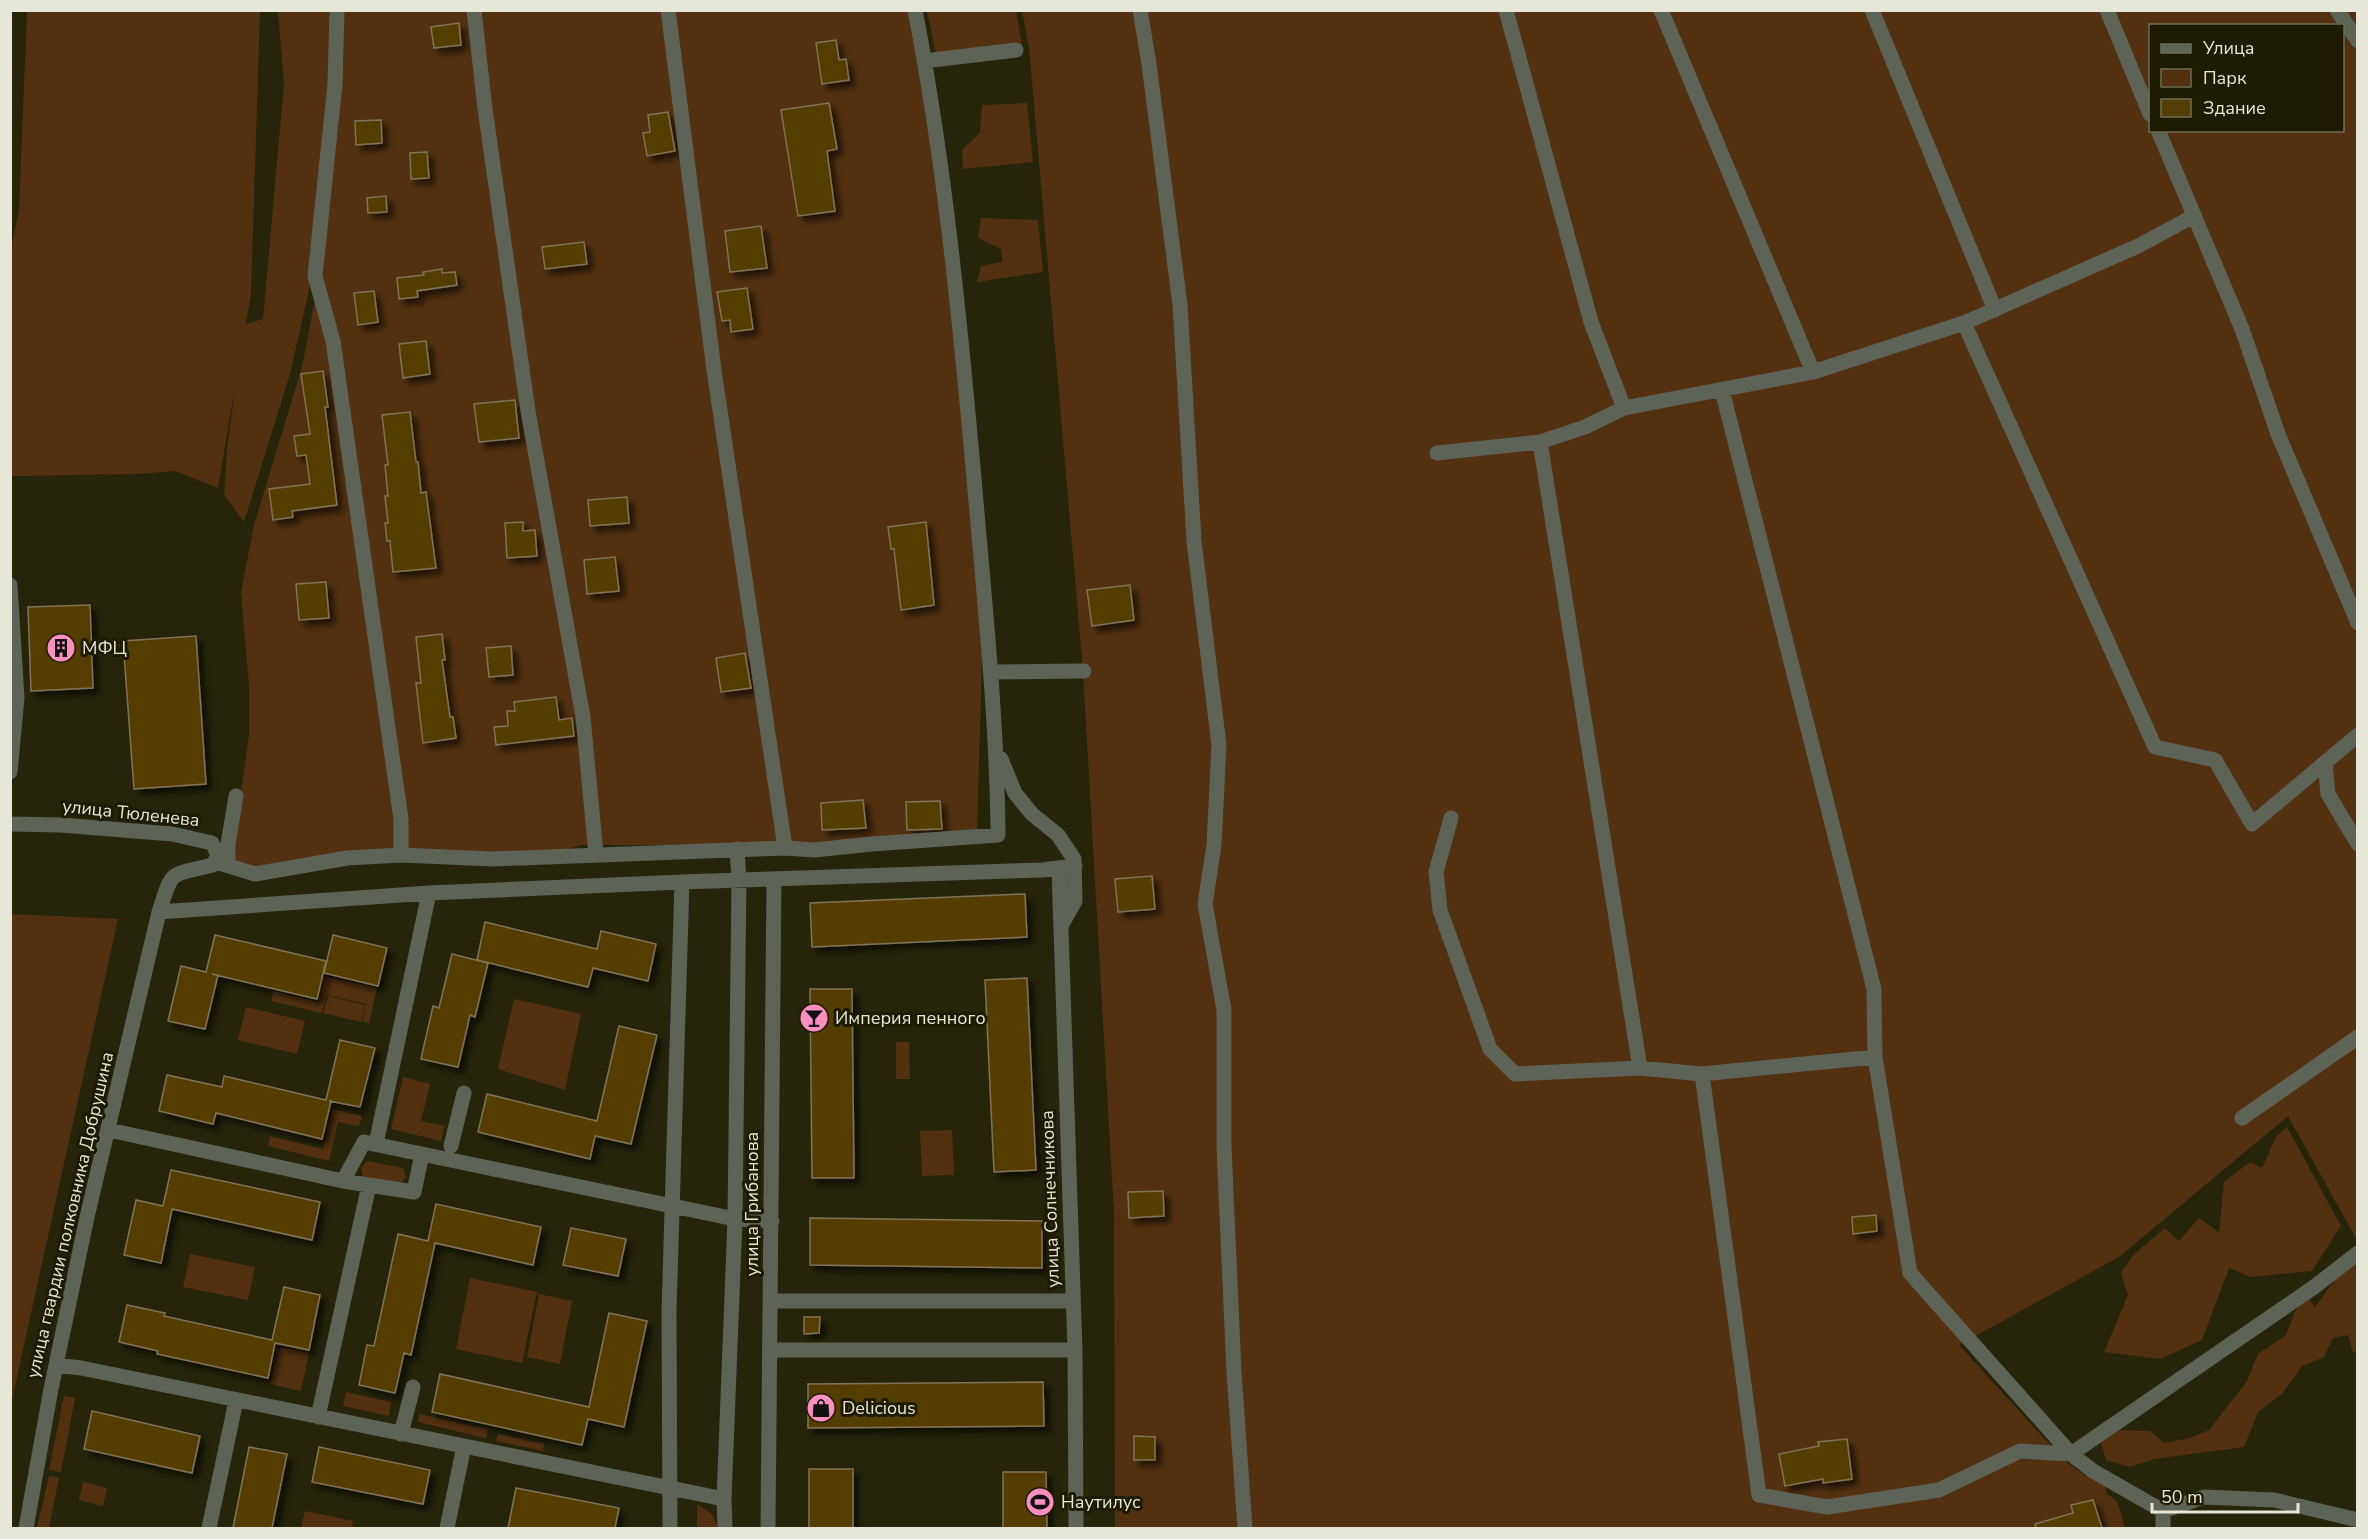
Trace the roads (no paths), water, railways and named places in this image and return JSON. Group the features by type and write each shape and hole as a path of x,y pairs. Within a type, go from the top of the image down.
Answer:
{"street":[{"path":"337,10 335,84 315,276 333,341 401,819 401,855"},
{"path":"474,10 485,109 528,411 583,717 596,854"},
{"path":"668,10 714,370 785,848"},
{"path":"915,10 957,290 992,672 997,752 998,835 814,850 737,849 493,859 401,855 347,858 255,874 222,864 178,872 170,878 159,912 429,893 1075,867"},
{"path":"1140,10 1180,305 1194,541 1219,745 1214,844 1205,904 1224,1010 1224,1147 1234,1372 1245,1528"},
{"path":"1506,10 1591,322 1624,408"},
{"path":"1661,10 1813,372"},
{"path":"1872,10 1995,310"},
{"path":"2107,10 2149,109"},
{"path":"2337,10 2358,41"},
{"path":"924,61 1016,50"},
{"path":"2159,132 2242,329 2278,434 2358,622"},
{"path":"1437,453 1540,442 1585,427 1624,408 1813,372 1964,323 2138,246 2194,216"},
{"path":"1964,323 2155,747 2215,760 2252,824 2358,735"},
{"path":"1722,390 1874,989 1875,1057 1910,1273 2071,1454 2093,1471 2163,1511 2204,1497 2274,1500 2358,1520"},
{"path":"1540,442 1640,1068"},
{"path":"10,585 17,698 10,772"},
{"path":"992,672 1084,671"},
{"path":"997,752 1015,793 1032,814 1058,835 1074,859 1075,901 1062,924"},
{"path":"2325,763 2328,794 2358,844"},
{"path":"222,864 228,844 236,796"},
{"path":"1451,818 1436,872 1440,910 1490,1049 1515,1074 1640,1068 1702,1074 1875,1057"},
{"name":"улица Тюленева","path":"10,824 61,825 172,834 200,839 212,843 222,864"},
{"name":"улица Грибанова","path":"725,1528 724,1498 735,1219 739,880 737,849"},
{"name":"улица Солнечникова","path":"1059,869 1075,1350 1076,1528"},
{"name":"улица Грибанова","path":"768,1528 774,879"},
{"path":"670,1528 669,1323 682,882"},
{"path":"376,1144 429,893"},
{"name":"улица гвардии полковника Добрушина","path":"26,1528 56,1365 87,1217 159,912"},
{"path":"2242,1118 2358,1037"},
{"path":"1702,1074 1759,1495 1827,1507 1939,1490 2020,1450 2071,1454 2314,1287 2358,1253"},
{"path":"451,1146 464,1093"},
{"path":"109,1130 343,1181 414,1192 422,1154"},
{"path":"343,1181 363,1142 672,1207 735,1219 772,1221"},
{"path":"318,1417 369,1185"},
{"path":"771,1300 1073,1301"},
{"path":"771,1350 1075,1350"},
{"path":"56,1365 81,1368 724,1498"},
{"path":"401,1434 413,1387"},
{"path":"209,1528 236,1401"},
{"path":"447,1528 464,1446"},
{"path":"2163,1511 2163,1528"}],"place":[{"name":"МФЦ","path":"61,648"},
{"name":"Империя пенного","path":"814,1018"},
{"name":"Delicious","path":"821,1408"},
{"name":"Наутилус","path":"1040,1502"}]}
